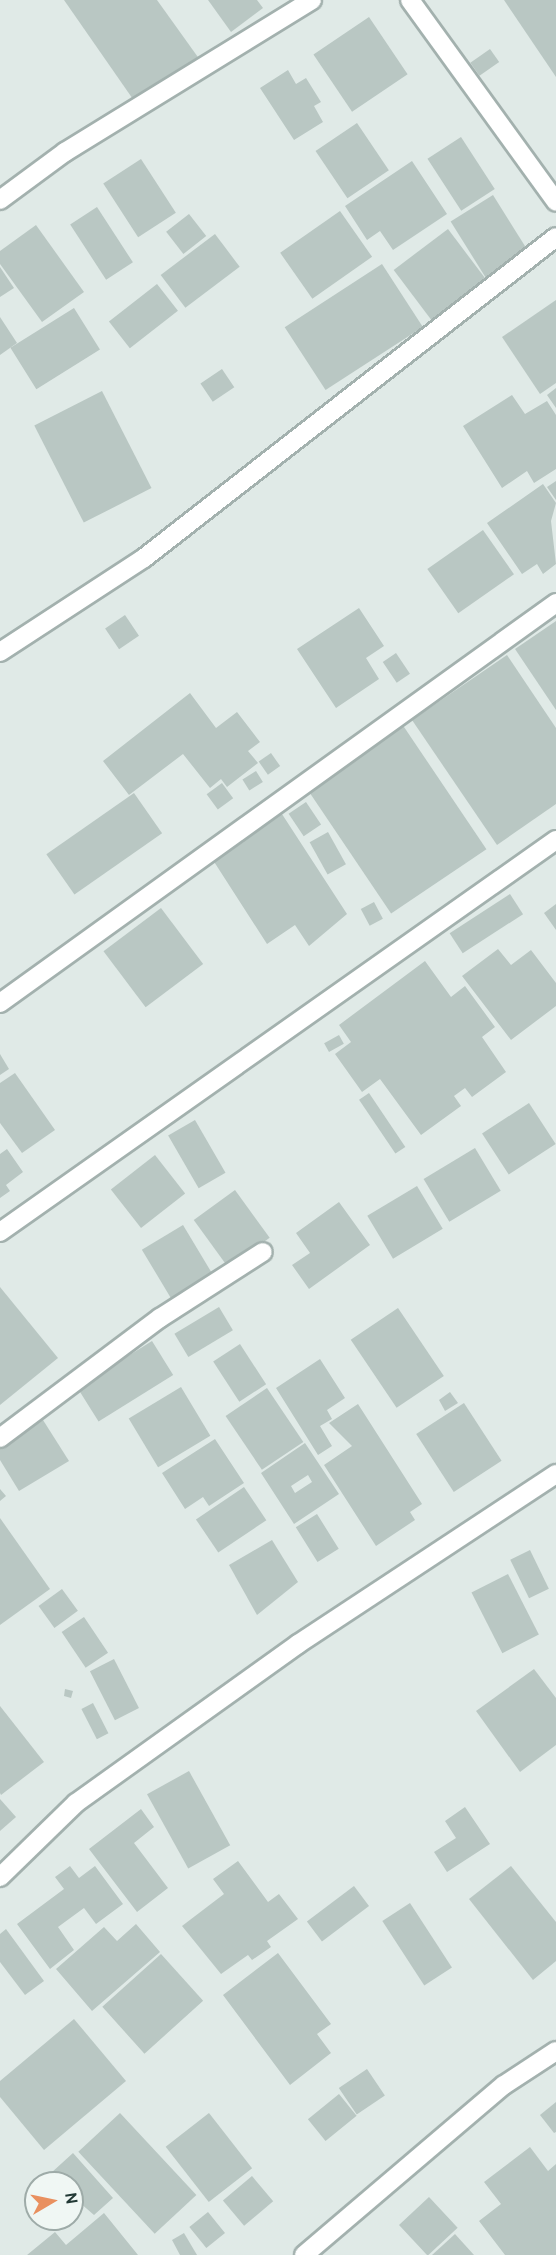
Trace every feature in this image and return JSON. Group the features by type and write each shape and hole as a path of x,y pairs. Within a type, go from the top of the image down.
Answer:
{"street":[{"path":"0,200 65,152 312,0"},
{"path":"410,0 556,202"},
{"path":"0,652 144,558 556,237"},
{"path":"0,1003 556,603"},
{"path":"0,1232 556,840"},
{"path":"0,1438 160,1318 263,1252"},
{"path":"0,1876 76,1803 298,1644 556,1474"},
{"path":"304,2255 504,2085 556,2051"}],"building":[{"path":"64,0 157,0 200,60 137,105"},
{"path":"208,0 257,0 263,8 231,32"},
{"path":"504,0 556,0 556,77"},
{"path":"369,17 408,74 352,112 313,54"},
{"path":"490,49 499,62 480,76 470,63"},
{"path":"288,70 296,84 306,78 321,102 314,106 323,122 294,140 260,88"},
{"path":"357,123 389,170 347,198 316,151"},
{"path":"461,137 495,189 461,211 427,159"},
{"path":"141,159 176,213 138,237 103,184"},
{"path":"412,161 447,214 393,250 380,231 367,240 345,206"},
{"path":"493,195 530,254 488,281 451,221"},
{"path":"97,207 133,262 106,280 70,224"},
{"path":"340,211 372,257 312,299 280,253"},
{"path":"189,214 206,236 183,254 166,232"},
{"path":"36,225 84,292 42,322 0,264 0,251"},
{"path":"448,229 488,283 434,323 394,270"},
{"path":"215,234 240,267 185,308 161,275"},
{"path":"382,264 423,327 326,390 285,327"},
{"path":"0,267 14,288 0,297"},
{"path":"157,284 178,311 130,348 109,322"},
{"path":"556,300 556,383 540,394 502,337"},
{"path":"74,308 100,350 36,389 10,348"},
{"path":"0,317 17,343 0,355"},
{"path":"222,369 234,387 213,402 200,384"},
{"path":"556,388 556,408 547,395"},
{"path":"102,391 151,488 84,523 34,426"},
{"path":"512,395 525,414 547,401 556,415 556,469 534,483 527,471 502,488 463,426"},
{"path":"556,481 556,500 547,487"},
{"path":"543,484 556,503 551,521 556,564 543,574 537,564 522,574 487,523"},
{"path":"483,530 514,574 458,613 427,569"},
{"path":"359,608 384,646 366,658 379,679 336,708 297,649"},
{"path":"125,615 139,636 119,649 105,628"},
{"path":"556,621 556,710 515,649"},
{"path":"396,653 410,674 397,683 383,662"},
{"path":"507,655 556,728 556,804 497,845 412,720"},
{"path":"190,693 216,728 237,712 260,742 248,751 258,763 227,787 221,779 210,788 183,754 129,795 103,761"},
{"path":"402,724 486,849 391,913 307,788"},
{"path":"271,753 280,766 268,775 259,762"},
{"path":"256,771 263,782 249,791 242,779"},
{"path":"222,783 233,798 218,810 207,794"},
{"path":"134,793 162,833 74,895 46,854"},
{"path":"306,802 321,824 304,836 289,814"},
{"path":"280,811 347,914 309,946 295,925 267,944 211,857"},
{"path":"328,832 346,864 328,875 310,842"},
{"path":"510,894 523,914 463,953 450,933"},
{"path":"374,902 383,919 370,926 361,909"},
{"path":"556,904 556,930 544,913"},
{"path":"161,908 203,964 146,1007 103,951"},
{"path":"498,949 511,965 531,950 556,983 556,1006 511,1040 462,976"},
{"path":"425,961 451,997 465,986 495,1027 482,1037 506,1072 472,1097 465,1088 454,1096 461,1106 421,1135 380,1079 362,1092 335,1054 351,1042 339,1025"},
{"path":"339,1035 344,1044 329,1052 324,1043"},
{"path":"0,1054 9,1069 0,1075"},
{"path":"15,1073 55,1130 22,1153 0,1123 0,1083"},
{"path":"369,1093 405,1147 395,1154 359,1100"},
{"path":"529,1103 556,1144 509,1175 482,1133"},
{"path":"195,1120 226,1173 199,1188 168,1136"},
{"path":"475,1148 501,1191 449,1222 424,1179"},
{"path":"7,1149 23,1172 6,1185 10,1191 0,1198 0,1154"},
{"path":"155,1155 185,1194 141,1228 111,1189"},
{"path":"417,1186 443,1229 393,1259 367,1216"},
{"path":"235,1190 270,1238 228,1268 194,1220"},
{"path":"339,1202 370,1245 309,1289 292,1265 310,1253 296,1233"},
{"path":"183,1225 213,1275 172,1299 142,1250"},
{"path":"0,1287 58,1358 0,1405"},
{"path":"219,1307 233,1330 188,1357 174,1334"},
{"path":"398,1308 444,1376 397,1408 351,1340"},
{"path":"152,1341 173,1375 99,1422 77,1388"},
{"path":"240,1344 266,1384 239,1402 213,1361"},
{"path":"320,1359 345,1398 327,1410 332,1419 320,1426 332,1446 318,1455 276,1388"},
{"path":"181,1387 210,1436 158,1467 129,1418"},
{"path":"267,1388 303,1442 262,1470 226,1416"},
{"path":"450,1392 458,1403 445,1411 439,1400"},
{"path":"464,1403 502,1461 454,1492 416,1434"},
{"path":"358,1404 422,1504 410,1512 415,1520 376,1546 324,1465 352,1446 329,1423"},
{"path":"43,1420 69,1461 19,1491 0,1460 0,1446"},
{"path":"215,1439 244,1483 209,1506 203,1497 185,1509 162,1473"},
{"path":"305,1443 339,1494 294,1524 261,1473","holes":["308,1475 312,1482 295,1493 291,1486"]},
{"path":"244,1487 266,1520 218,1553 196,1519"},
{"path":"0,1489 6,1496 0,1501"},
{"path":"317,1514 339,1549 318,1562 296,1527"},
{"path":"0,1518 50,1589 0,1625"},
{"path":"272,1540 298,1582 257,1615 229,1565"},
{"path":"530,1550 549,1589 529,1598 510,1560"},
{"path":"508,1574 539,1635 502,1653 471,1593"},
{"path":"62,1589 78,1611 54,1628 39,1606"},
{"path":"84,1617 108,1653 86,1668 62,1632"},
{"path":"114,1659 139,1708 115,1720 90,1671"},
{"path":"534,1669 556,1698 556,1745 520,1772 476,1711"},
{"path":"65,1689 73,1691 71,1698 64,1696"},
{"path":"93,1703 108,1733 97,1739 81,1709"},
{"path":"0,1706 44,1762 1,1795 0,1793"},
{"path":"189,1771 230,1845 188,1869 147,1794"},
{"path":"0,1799 16,1817 0,1831"},
{"path":"465,1807 490,1844 447,1872 434,1852 456,1838 445,1821"},
{"path":"141,1809 154,1827 134,1843 168,1888 137,1912 89,1849"},
{"path":"238,1861 268,1902 279,1894 298,1919 267,1941 271,1947 252,1960 248,1955 221,1974 182,1926 224,1894 213,1879"},
{"path":"70,1866 79,1878 95,1866 123,1904 96,1924 84,1908 58,1927 74,1950 50,1969 17,1924 64,1889 55,1877"},
{"path":"511,1866 556,1922 556,1961 533,1980 469,1899"},
{"path":"354,1886 369,1906 322,1941 307,1922"},
{"path":"410,1903 452,1968 424,1986 382,1921"},
{"path":"136,1924 160,1952 92,2011 56,1969 104,1927 117,1941"},
{"path":"6,1929 44,1981 25,1995 0,1962 0,1934"},
{"path":"278,1953 331,2024 317,2034 331,2053 290,2085 223,1995"},
{"path":"161,1954 203,2001 144,2054 102,2007"},
{"path":"74,2019 126,2081 44,2150 0,2097 0,2081"},
{"path":"367,2069 385,2096 357,2115 339,2088"},
{"path":"339,2094 357,2116 326,2141 308,2119"},
{"path":"556,2102 556,2132 554,2133 540,2115"},
{"path":"120,2113 196,2195 155,2234 78,2152"},
{"path":"209,2113 252,2168 209,2202 166,2147"},
{"path":"530,2147 548,2171 556,2164 556,2255 505,2255 479,2221 501,2204 484,2182"},
{"path":"73,2153 113,2198 94,2215 84,2206 84,2171 53,2171"},
{"path":"252,2176 273,2201 244,2226 223,2200"},
{"path":"429,2197 458,2228 427,2255 399,2225"},
{"path":"208,2212 225,2233 206,2248 189,2227"},
{"path":"104,2213 138,2255 27,2255 55,2232 66,2245"},
{"path":"184,2233 197,2255 180,2255 172,2240"},
{"path":"455,2234 474,2255 432,2255"}]}
